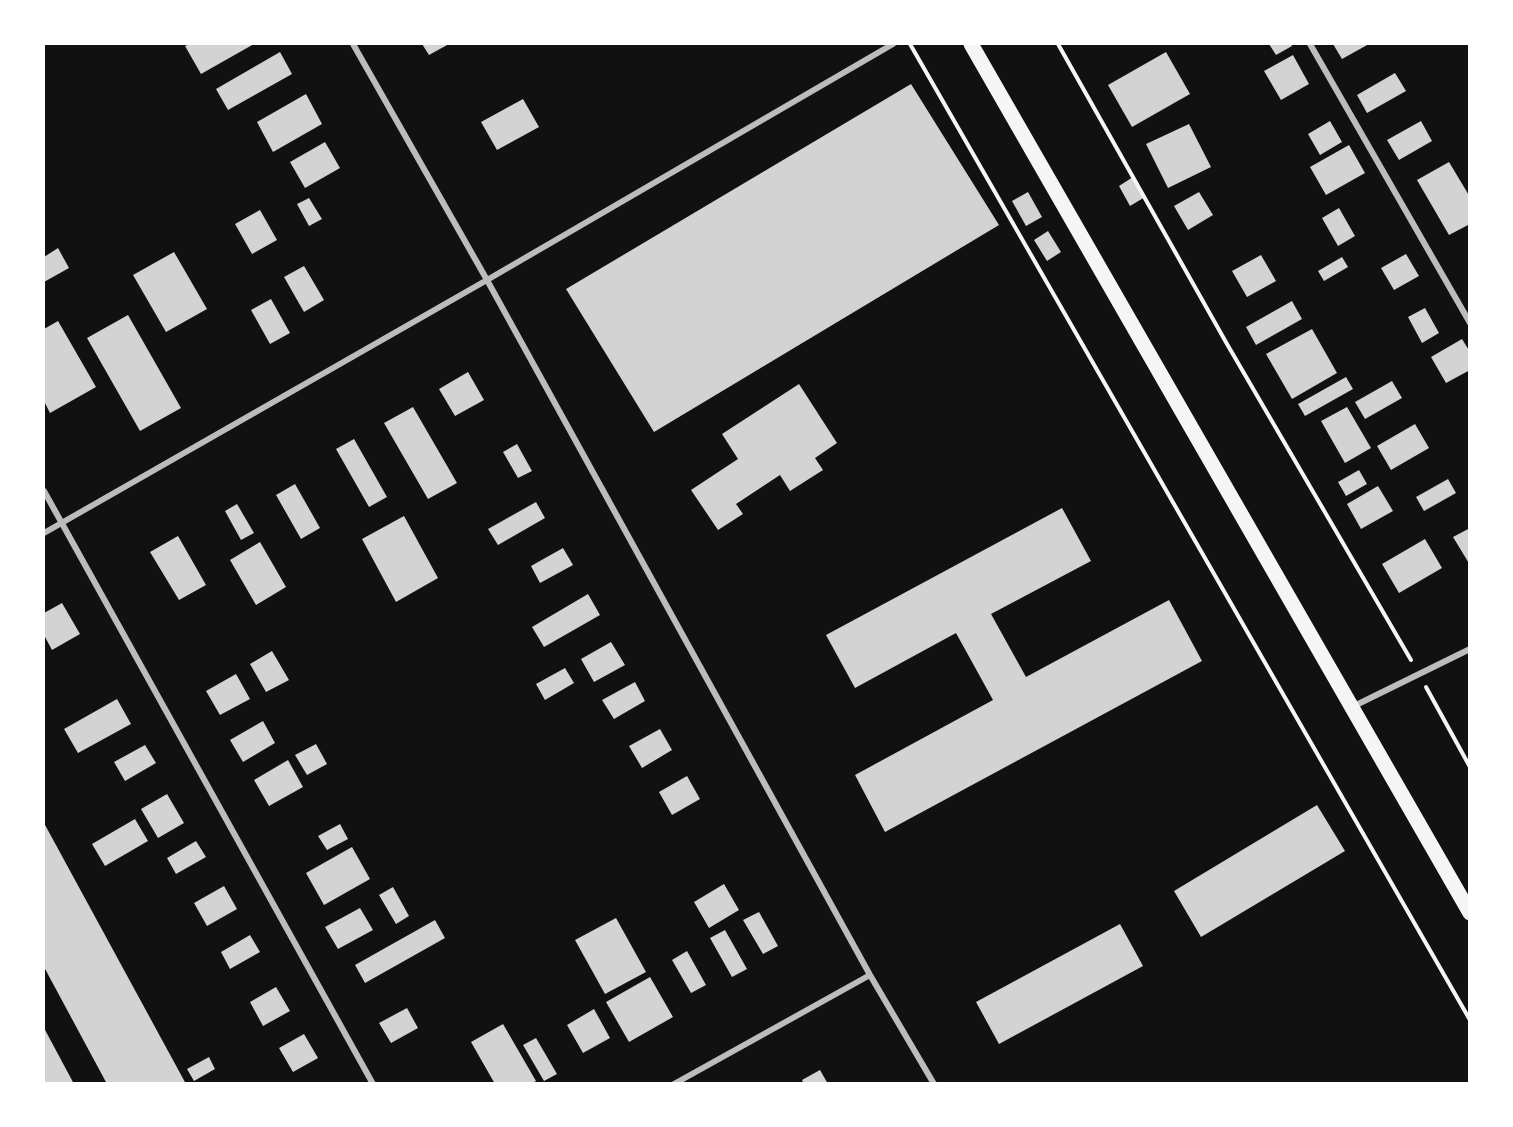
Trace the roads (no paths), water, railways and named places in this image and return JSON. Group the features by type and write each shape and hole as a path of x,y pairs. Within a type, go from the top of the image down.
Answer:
{"main road":[{"path":"971,44 1470,913"}],"street":[{"path":"353,44 487,280 870,975 934,1083"},
{"path":"44,533 487,280 893,44"},
{"path":"1310,44 1470,323"},
{"path":"44,491 373,1083"},
{"path":"1351,707 1470,649"},
{"path":"674,1083 870,975"}]}
